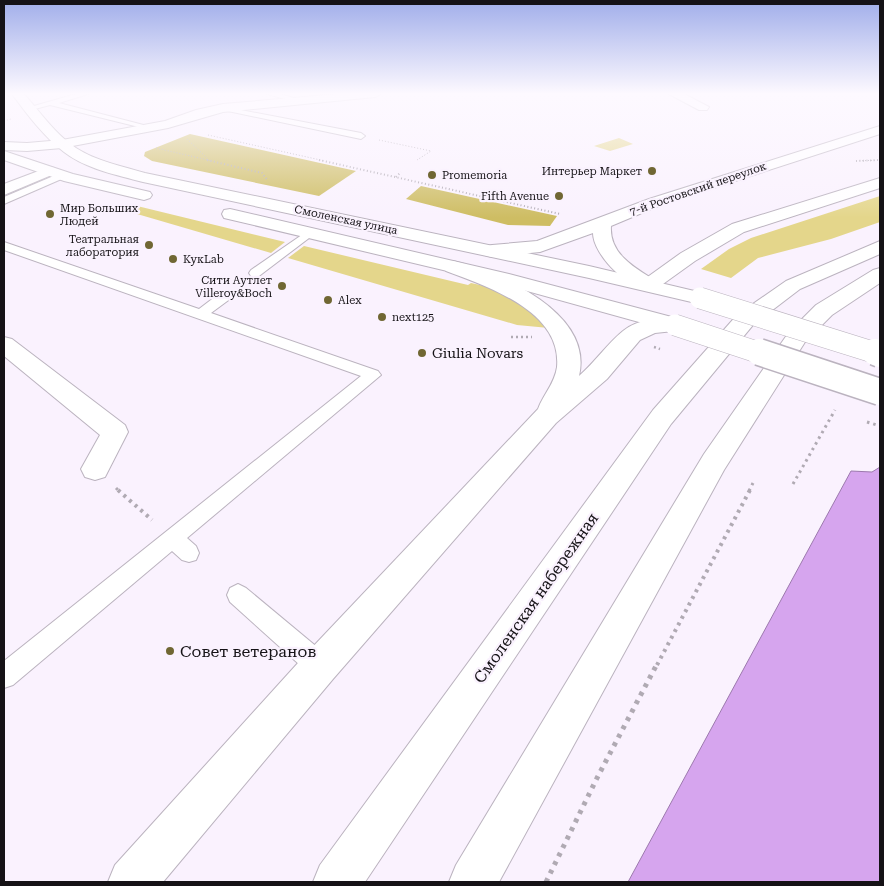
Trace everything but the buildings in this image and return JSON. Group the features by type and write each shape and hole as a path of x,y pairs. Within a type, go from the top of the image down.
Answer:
{"main road":[{"name":"Смоленская улица","path":"55,135 62,144 96,162 142,176 649,285 700,298 880,354"},
{"path":"4,146 27,147 62,144 110,135"},
{"name":"7-й Ростовский переулок","path":"492,251 540,246 654,202 863,135"},
{"path":"4,155 56,173 167,200"},
{"path":"4,190 56,173"},
{"path":"603,223 602,243 604,247 622,266 649,285 688,257 738,228 880,183"},
{"path":"850,193 880,189"},
{"name":"Смоленская улица","path":"214,211 445,264 602,304 675,325 880,392"},
{"name":"Смоленская набережная","path":"337,882 662,418 745,320 769,300 793,286 880,247"},
{"path":"445,264 503,287 532,303 550,318 564,336 569,352 569,367 565,381 547,416"},
{"path":"473,882 714,462 797,337 824,310 880,274"},
{"path":"132,882 320,666 547,416 598,373 632,335 651,327 675,325"},
{"path":"4,344 115,432 95,469"}],"lane":[{"path":"4,201 56,173"},
{"path":"255,273 309,233"},
{"path":"4,246 373,375 181,545 4,676"},
{"path":"200,315 225,296"},
{"path":"238,596 320,666"}],"path":[{"path":"183,135 210,161"},
{"path":"212,136 561,214"},
{"path":"361,136 430,151 417,160"},
{"path":"154,148 262,173 270,184"},
{"path":"395,177 402,172"},
{"path":"793,484 816,446 834,410"},
{"path":"95,469 181,545"},
{"path":"546,882 597,778 753,483"}],"shaded area":[{"path":"187,135 196,135 356,171 319,196 152,161 144,156 145,152"},
{"path":"619,138 633,144 610,151 594,146"},
{"path":"421,186 557,216 550,226 508,225 406,199"},
{"path":"880,196 880,222 831,239 758,258 731,278 701,269 729,249 751,238"},
{"path":"129,204 285,242 271,253 120,209"},
{"path":"304,246 468,285 471,283 489,287 518,301 549,328 517,325 288,258"},
{"path":"880,467 880,882 628,882 851,471 872,472"}],"place":[{"name":"Интерьер Маркет","path":"652,171"},
{"name":"Promemoria","path":"432,175"},
{"name":"Fifth Avenue","path":"559,196"},
{"name":"Мир Больших Людей","path":"50,214"},
{"name":"Театральная лаборатория","path":"149,245"},
{"name":"КукLab","path":"173,259"},
{"name":"Сити Аутлет Villeroy&Boch","path":"282,286"},
{"name":"Alex","path":"328,300"},
{"name":"next125","path":"382,317"},
{"name":"Giulia Novars","path":"422,353"},
{"name":"Совет ветеранов","path":"170,651"}]}
